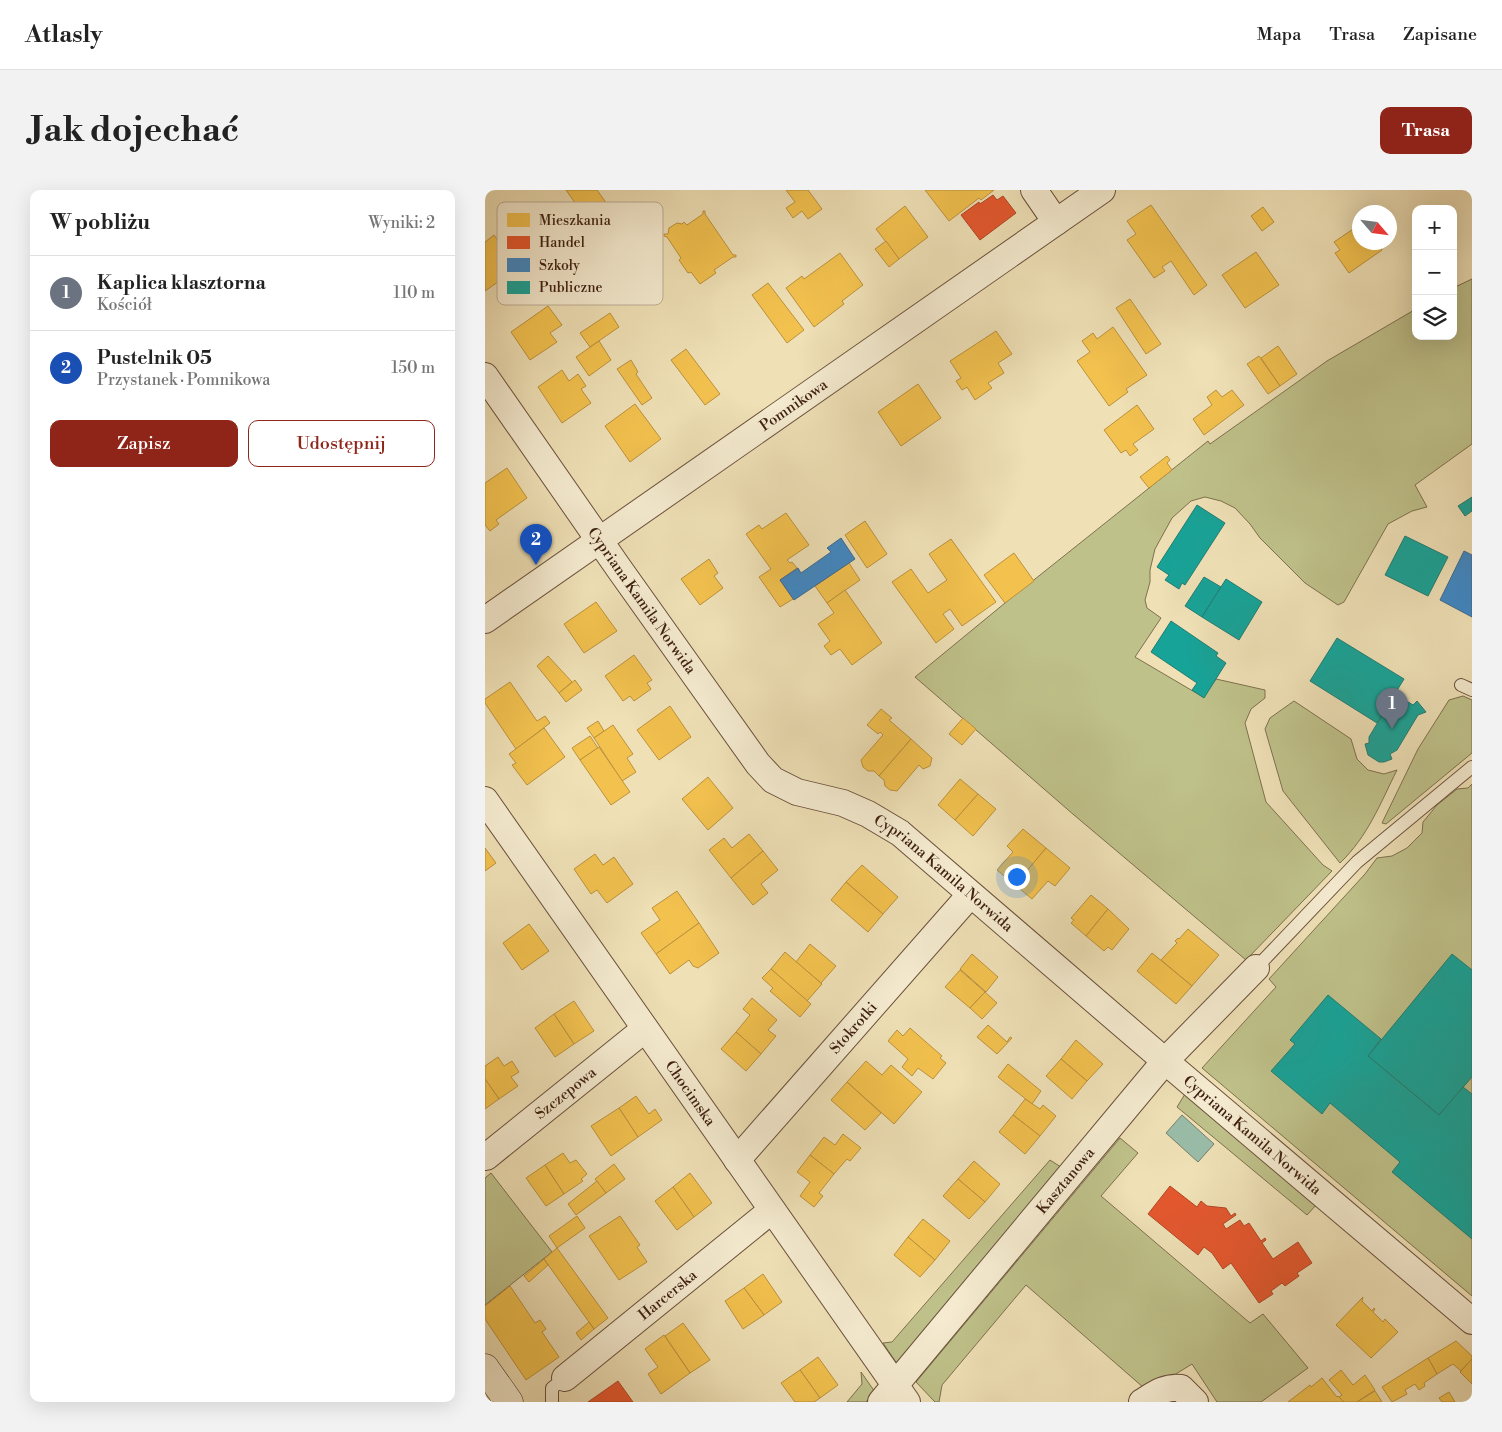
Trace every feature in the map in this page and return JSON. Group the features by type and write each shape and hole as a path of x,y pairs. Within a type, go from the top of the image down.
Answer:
{"main road":[{"path":"485,1368 509,1402"}],"street":[{"path":"1034,190 1057,222"},
{"name":"Pomnikowa","path":"485,620 1102,190"},
{"name":"Cypriana Kamila Norwida","path":"485,376 758,764 773,780 797,792 843,803 868,814 900,833 970,895 1472,1321"},
{"name":"Chocimska","path":"485,800 772,1210 894,1396"},
{"name":"Stokrotki","path":"737,1160 970,895"},
{"name":"Kasztanowa","path":"894,1396 1165,1061 1256,968"},
{"name":"Szczepowa","path":"486,1157 645,1029"},
{"name":"Harcerska","path":"565,1378 772,1210"},
{"path":"1142,1402 1161,1390 1175,1387 1181,1388 1191,1397"}],"lane":[{"path":"1256,968 1357,862 1472,767"},
{"path":"552,1402 552,1388 565,1378"}],"green space":[{"path":"1472,279 1472,444 1415,485 1427,507 1412,511 1388,524 1344,602 1338,605 1305,583 1260,538 1235,508 1221,501 1205,497 1191,501 1172,518 1155,549 1145,600 1147,608 1161,618 1135,657 1203,697 1216,679 1265,690 1265,698 1251,709 1245,723 1266,802 1323,865 1332,871 1246,960 1074,815 915,677 1208,441 1210,444 1327,361 1412,311 1412,340 1457,340 1457,286"},
{"path":"1463,696 1472,700 1472,753 1386,824 1382,823 1418,749 1449,700"},
{"path":"1294,701 1351,739 1357,759 1368,770 1384,774 1397,770 1366,831 1340,863 1283,791 1265,729 1270,718"},
{"path":"1472,784 1472,1296 1202,1068 1276,987 1269,979 1365,874 1377,858 1392,856 1407,848 1422,833 1423,822 1437,805 1457,789 1468,788"},
{"path":"1185,1094 1317,1204 1307,1215 1177,1107"},
{"path":"1120,1138 1138,1153 1101,1196 1250,1323 1263,1314 1308,1368 1261,1402 1217,1402 1192,1364 1166,1380 1144,1388 1026,1285 942,1385 939,1402 935,1402 916,1382"},
{"path":"1050,1160 1064,1169 898,1365 883,1343 892,1342"},
{"path":"491,1173 552,1252 485,1305 485,1178"},
{"path":"861,1372 875,1392 866,1402 847,1402 862,1384"}],"shaded area":[{"path":"1182,1115 1214,1144 1198,1162 1166,1133"}],"building: Mieszkania":[{"path":"566,190 597,190 606,202 574,202"},
{"path":"786,190 808,190 822,209 808,219 802,211 793,218 786,208 795,202"},
{"path":"925,190 994,190 981,200 979,198 949,221"},
{"path":"1151,205 1207,285 1194,295 1171,261 1162,267 1165,271 1154,278 1127,240 1136,234 1127,221"},
{"path":"905,206 928,237 899,259 876,229"},
{"path":"1263,207 1274,222 1262,231 1251,216"},
{"path":"703,211 705,211 705,214 736,257 733,257 714,270 716,273 700,284 691,272 688,273 679,260 681,258 664,234 668,234 669,228 677,223 682,224 684,222 687,225 703,214"},
{"path":"1352,230 1352,250 1382,250 1349,273 1335,253 1340,250 1334,242"},
{"path":"494,235 497,239 497,283 485,291 485,242"},
{"path":"886,241 899,259 889,267 875,249"},
{"path":"1256,252 1279,285 1245,308 1222,275"},
{"path":"840,253 863,285 842,301 844,304 814,327 786,288 802,276 804,279"},
{"path":"768,283 804,330 787,343 752,295"},
{"path":"1130,299 1161,344 1146,354 1116,308"},
{"path":"548,306 562,325 550,333 557,342 530,360 511,332"},
{"path":"610,313 619,327 590,347 580,333"},
{"path":"1113,327 1147,375 1126,389 1128,392 1109,406 1077,361 1090,352 1082,341 1093,333 1097,339"},
{"path":"996,331 1012,354 998,363 1004,373 988,383 992,388 975,400 967,387 962,390 956,381 961,378 950,361"},
{"path":"599,341 611,360 589,376 576,357"},
{"path":"1278,346 1297,374 1280,386 1261,358"},
{"path":"686,349 720,394 705,405 671,360"},
{"path":"1259,356 1280,386 1268,394 1247,364"},
{"path":"631,360 638,372 636,374 652,398 642,405 617,369"},
{"path":"562,370 569,381 578,374 586,386 581,389 591,403 562,423 538,387"},
{"path":"918,384 941,418 901,446 878,412"},
{"path":"1216,390 1222,397 1232,390 1244,405 1204,435 1193,419 1212,405 1207,397"},
{"path":"635,404 661,439 630,462 605,426"},
{"path":"1137,405 1154,429 1133,444 1138,450 1130,456 1126,450 1121,453 1104,430"},
{"path":"1167,456 1170,460 1167,463 1172,470 1149,488 1140,477"},
{"path":"507,468 527,498 496,520 499,524 490,531 485,525 485,483"},
{"path":"786,513 809,545 787,560 790,563 792,562 797,568 780,580 793,599 780,607 759,577 771,569 746,534 759,525 762,529"},
{"path":"865,521 887,554 867,568 845,535"},
{"path":"951,539 996,602 962,626 950,609 943,614 954,629 936,643 892,582 911,569 928,593 947,580 929,554"},
{"path":"1014,553 1034,581 1005,603 984,575"},
{"path":"709,559 718,573 714,576 723,588 700,605 681,579"},
{"path":"849,563 860,580 827,603 815,586"},
{"path":"845,590 882,643 852,665 840,649 831,655 824,646 830,641 818,624 834,613 827,603"},
{"path":"596,602 617,631 584,653 564,624"},
{"path":"634,655 652,680 647,683 651,689 634,701 630,696 623,701 605,676"},
{"path":"548,656 572,682 559,693 537,666"},
{"path":"575,680 582,690 566,702 559,693"},
{"path":"510,682 537,721 545,716 550,723 516,749 485,703 485,699"},
{"path":"670,706 691,737 659,760 637,730"},
{"path":"881,709 892,718 889,720 911,739 879,776 874,771 868,771 863,767 861,760 883,735 880,732 878,734 867,725"},
{"path":"963,718 976,729 962,745 949,734"},
{"path":"598,721 604,731 594,738 587,728"},
{"path":"613,725 633,754 627,758 636,772 622,781 594,738"},
{"path":"544,728 565,757 527,785 512,765 516,763 509,754"},
{"path":"590,736 598,748 580,760 572,748"},
{"path":"911,739 932,758 930,766 923,769 919,765 897,791 890,790 879,776"},
{"path":"599,747 630,792 611,805 580,760"},
{"path":"708,777 733,808 708,830 682,799"},
{"path":"960,779 978,794 955,820 938,805"},
{"path":"978,794 996,809 973,836 955,820"},
{"path":"1023,829 1046,848 1015,885 997,870 1013,852 1007,846"},
{"path":"749,834 763,851 731,878 709,850 724,838 732,848"},
{"path":"485,848 496,863 485,871"},
{"path":"1046,848 1070,868 1055,886 1048,881 1032,899 1015,885"},
{"path":"763,851 778,870 761,884 768,893 753,905 731,878"},
{"path":"595,854 603,865 614,857 633,884 607,903 597,890 591,894 574,869"},
{"path":"862,865 898,897 883,914 846,882"},
{"path":"846,882 883,914 868,932 831,900"},
{"path":"677,891 699,923 656,954 641,933 660,920 652,908"},
{"path":"1091,895 1108,909 1086,936 1071,923 1074,920 1071,918"},
{"path":"1108,909 1129,929 1112,950 1108,947 1104,951 1086,936"},
{"path":"699,923 719,953 698,968 693,966 689,960 670,974 656,954"},
{"path":"529,924 549,951 522,970 503,943"},
{"path":"1188,929 1219,955 1192,986 1161,960 1177,943 1175,941"},
{"path":"810,944 836,966 821,983 796,962"},
{"path":"785,952 822,984 807,1001 771,969"},
{"path":"1152,953 1192,986 1176,1004 1137,971"},
{"path":"972,954 998,977 986,992 960,969"},
{"path":"771,969 811,1004 800,1017 770,991 773,988 762,978"},
{"path":"960,970 985,992 970,1008 945,987"},
{"path":"985,992 997,1003 982,1019 970,1008"},
{"path":"752,998 777,1020 768,1030 776,1036 761,1054 736,1032 750,1015 743,1009"},
{"path":"574,1001 594,1031 574,1044 554,1014"},
{"path":"554,1014 574,1044 555,1057 535,1028"},
{"path":"988,1025 1007,1042 1010,1037 1012,1038 997,1054 977,1037"},
{"path":"910,1028 942,1056 940,1058 946,1063 933,1079 918,1068 912,1076 902,1067 908,1059 888,1041 897,1030 903,1036"},
{"path":"736,1032 761,1054 746,1071 721,1049"},
{"path":"1076,1040 1103,1064 1087,1081 1061,1059"},
{"path":"498,1057 504,1066 512,1061 519,1072 511,1077 518,1086 499,1099 485,1079 485,1066"},
{"path":"1061,1059 1087,1081 1072,1099 1046,1076"},
{"path":"866,1061 882,1075 891,1065 922,1092 894,1124 847,1082"},
{"path":"1008,1064 1041,1091 1032,1104 998,1077"},
{"path":"485,1079 499,1099 485,1109"},
{"path":"847,1082 881,1113 865,1130 831,1100"},
{"path":"636,1096 649,1114 655,1109 662,1120 638,1137 619,1108"},
{"path":"1025,1099 1040,1109 1043,1105 1056,1116 1040,1136 1013,1115"},
{"path":"619,1108 638,1137 611,1156 591,1126"},
{"path":"1013,1115 1040,1136 1025,1154 999,1132"},
{"path":"843,1134 861,1148 850,1161 847,1159 834,1174 810,1155 824,1137 835,1145"},
{"path":"563,1153 570,1163 576,1160 587,1174 581,1179 583,1181 564,1194 545,1165"},
{"path":"810,1155 834,1174 819,1193 823,1196 814,1207 800,1196 810,1182 797,1172"},
{"path":"974,1161 1000,1184 985,1202 958,1179"},
{"path":"614,1164 625,1179 606,1193 595,1179"},
{"path":"545,1165 564,1194 546,1206 526,1178"},
{"path":"690,1173 712,1203 694,1217 673,1187"},
{"path":"958,1179 985,1202 969,1219 943,1196"},
{"path":"597,1181 606,1193 576,1215 568,1204"},
{"path":"673,1187 694,1217 677,1230 655,1201"},
{"path":"577,1216 585,1228 557,1248 549,1236"},
{"path":"620,1216 640,1245 637,1247 647,1262 619,1280 589,1236"},
{"path":"923,1219 950,1241 935,1260 908,1237"},
{"path":"908,1237 935,1260 920,1277 894,1255"},
{"path":"557,1248 608,1318 594,1329 544,1259"},
{"path":"544,1259 548,1265 529,1282 524,1276"},
{"path":"763,1274 782,1302 764,1315 744,1288"},
{"path":"510,1286 535,1323 540,1320 546,1329 542,1332 559,1357 526,1380 485,1319 485,1306"},
{"path":"744,1288 764,1315 743,1329 725,1301"},
{"path":"1363,1297 1362,1301 1372,1311 1375,1309 1373,1312 1383,1322 1385,1319 1398,1332 1371,1358 1336,1325"},
{"path":"589,1322 594,1329 581,1340 576,1333"},
{"path":"683,1323 710,1360 690,1373 665,1336"},
{"path":"664,1335 690,1373 661,1394 648,1374 658,1367 645,1349"},
{"path":"1456,1341 1472,1356 1472,1359 1461,1371 1453,1364 1437,1374 1428,1358"},
{"path":"818,1357 838,1385 820,1398 800,1370"},
{"path":"1428,1358 1437,1374 1424,1383 1425,1386 1419,1390 1415,1384 1405,1390 1407,1394 1392,1402 1382,1387"},
{"path":"1472,1359 1472,1384 1460,1372"},
{"path":"800,1370 820,1398 814,1402 795,1402 781,1383"},
{"path":"1341,1370 1353,1385 1365,1375 1375,1390 1357,1402 1344,1402 1339,1397 1342,1395 1329,1380"},
{"path":"1322,1378 1337,1397 1344,1402 1288,1402 1310,1385 1311,1387"},
{"path":"1375,1391 1382,1402 1357,1402"},
{"path":"1449,1392 1455,1402 1442,1402 1439,1398"}],"building: Handel":[{"path":"993,195 997,200 1003,196 1016,213 980,240 961,215"},
{"path":"1170,1186 1197,1207 1201,1201 1207,1206 1226,1208 1231,1216 1235,1213 1236,1215 1223,1224 1226,1229 1240,1220 1244,1226 1249,1223 1261,1241 1265,1238 1266,1240 1262,1243 1273,1259 1298,1242 1312,1263 1297,1273 1299,1276 1285,1286 1282,1283 1271,1291 1273,1294 1259,1303 1231,1263 1223,1269 1212,1253 1204,1247 1198,1255 1148,1214"},
{"path":"618,1381 633,1402 588,1402"}],"building: Szkoły":[{"path":"841,538 855,559 794,600 780,580 798,568 801,573 831,552 827,548"},
{"path":"1464,551 1472,555 1472,617 1440,600"}],"building: Publiczne":[{"path":"1472,497 1472,511 1465,516 1458,506"},
{"path":"1197,505 1225,523 1185,585 1182,583 1179,589 1165,580 1169,575 1157,567"},
{"path":"1405,536 1448,557 1428,596 1385,575"},
{"path":"1204,577 1221,587 1202,617 1185,606"},
{"path":"1226,579 1262,602 1239,640 1202,617"},
{"path":"1171,621 1218,653 1216,656 1226,663 1204,698 1192,690 1197,683 1151,652"},
{"path":"1337,638 1404,679 1377,723 1310,681"},
{"path":"1395,694 1413,705 1417,701 1426,712 1418,715 1397,750 1390,754 1392,759 1379,762 1368,755 1365,744 1369,743 1369,737"},
{"path":"1452,954 1472,970 1472,1077 1439,1115 1368,1056"},
{"path":"1328,995 1381,1039 1368,1056 1439,1115 1463,1087 1472,1094 1472,1239 1392,1172 1400,1162 1330,1103 1322,1114 1271,1071 1295,1044 1290,1040"}],"place":[{"name":"Pustelnik 05","path":"536,565"},
{"name":"Kaplica klasztorna","path":"1392,729"}]}
